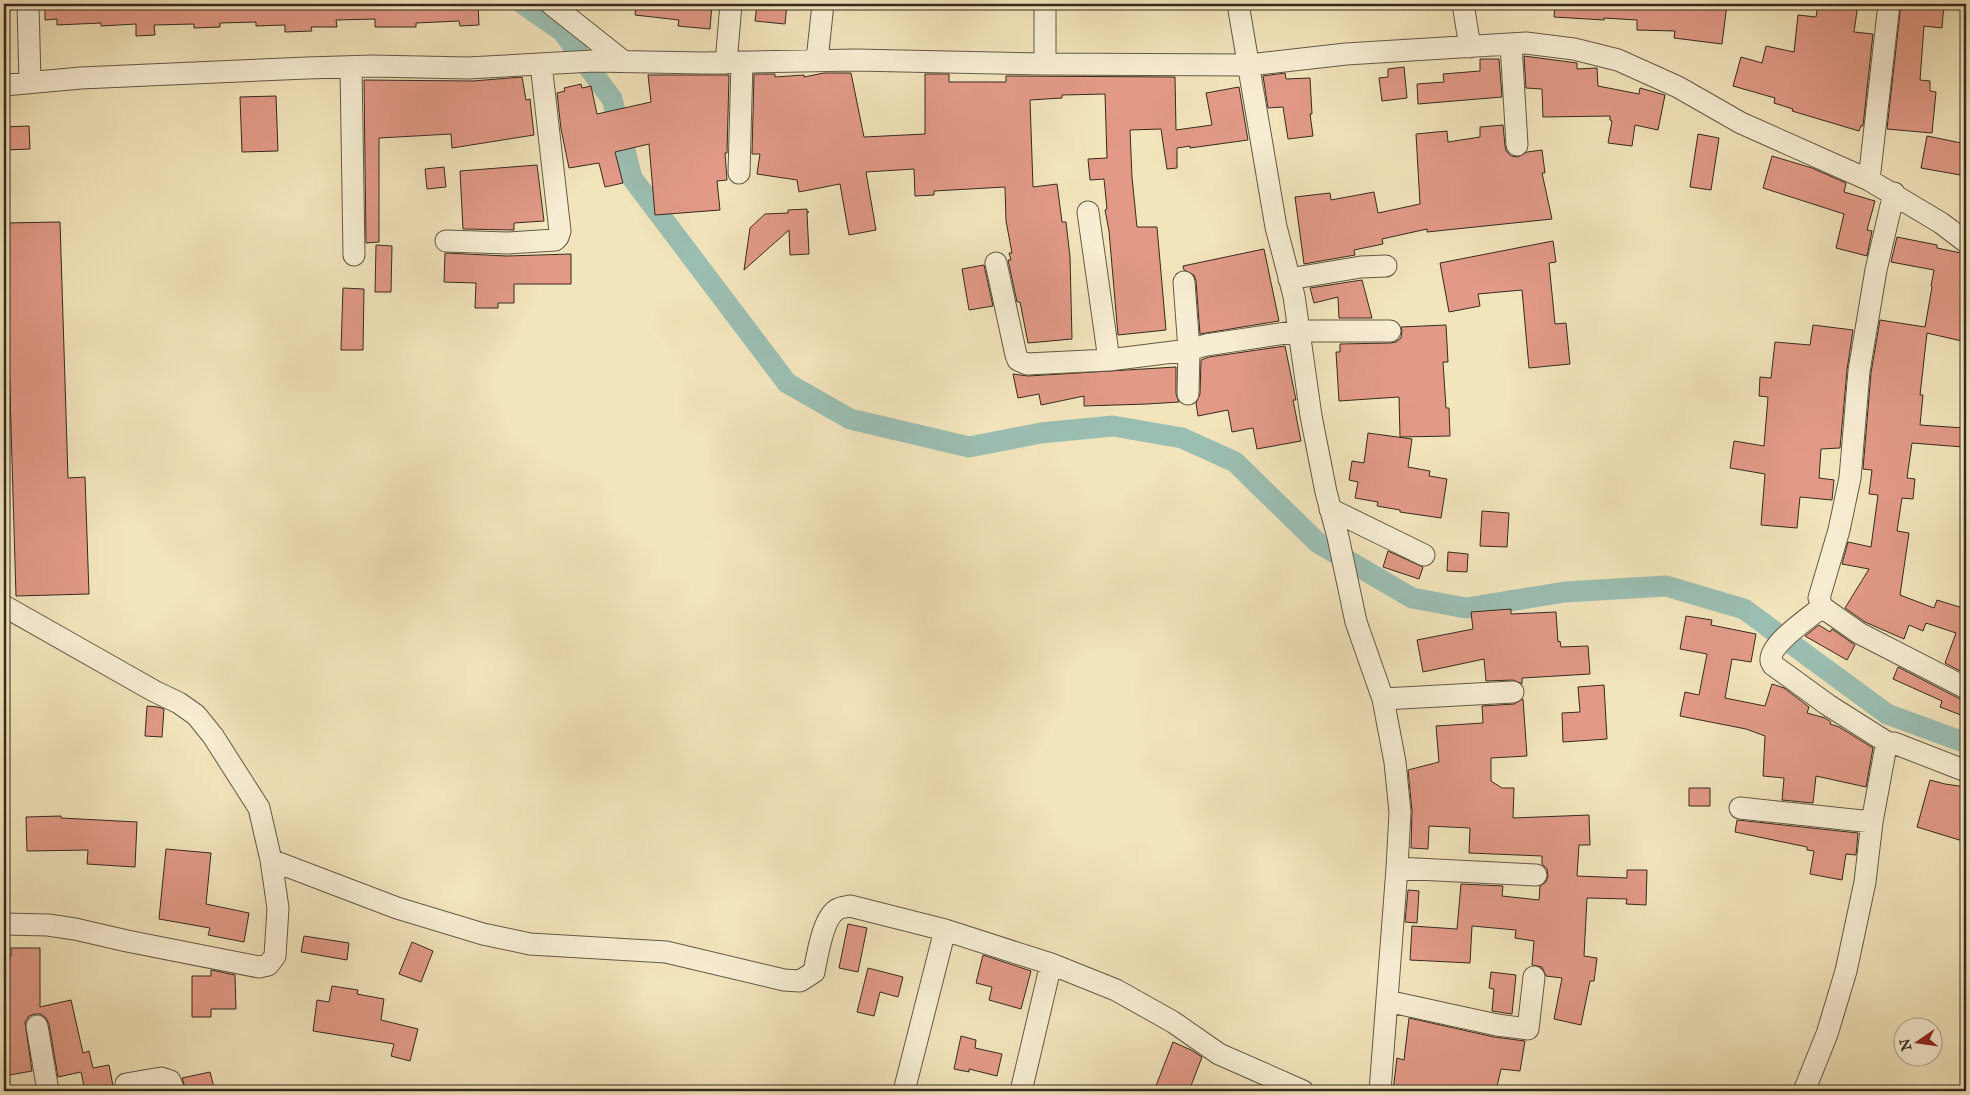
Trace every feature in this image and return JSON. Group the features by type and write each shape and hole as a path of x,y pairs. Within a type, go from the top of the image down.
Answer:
{"street":[{"path":"28,4 30,82"},
{"path":"551,4 623,61"},
{"path":"731,4 740,173"},
{"path":"817,60 823,4"},
{"path":"1045,4 1045,64"},
{"path":"1238,4 1276,227 1299,331 1311,416 1330,509 1338,537 1356,622 1382,699 1395,762 1400,812 1398,868 1380,1091"},
{"path":"1463,4 1470,47"},
{"path":"1869,180 1889,4"},
{"path":"4,85 81,78 352,67 468,68 593,61 734,63 817,60 1249,65 1346,54 1526,43 1574,49 1618,60 1678,87 1742,123 1894,193 1941,223 1966,242"},
{"path":"1511,44 1518,145"},
{"path":"446,241 507,243 554,240 558,237 560,231 549,64"},
{"path":"352,67 354,255"},
{"path":"1894,193 1876,270 1859,371 1850,478 1839,530 1819,598 1822,608 1859,633 1966,688"},
{"path":"1088,212 1109,360"},
{"path":"996,262 1018,360 1027,364 1109,360 1189,350 1206,345 1299,331 1390,331"},
{"path":"1289,279 1361,267 1386,266"},
{"path":"1184,282 1189,350 1188,394"},
{"path":"1330,509 1424,554"},
{"path":"4,606 154,691 179,703 196,715 214,736 259,808 271,860 278,908 275,956 268,965 259,967 75,929 48,925 4,924"},
{"path":"1822,608 1788,635 1773,652 1770,657 1773,665 1828,705 1888,743 1902,746 1966,771"},
{"path":"1382,699 1513,692"},
{"path":"1804,1091 1827,1034 1846,971 1865,882 1872,822 1888,743"},
{"path":"1740,808 1872,822"},
{"path":"271,860 397,908 483,934 530,944 666,952 784,980 800,981 814,972 825,929 831,914 838,909 850,906 945,930 1050,964 1116,990 1173,1022 1219,1054 1303,1091"},
{"path":"1398,868 1536,875"},
{"path":"904,1091 945,930"},
{"path":"1021,1091 1050,964"},
{"path":"1387,1001 1497,1025 1528,1029 1534,977"},
{"path":"37,1026 48,1091"},
{"path":"126,1084 161,1078 170,1081 174,1091"}],"building":[{"path":"45,4 478,4 479,25 460,26 459,21 416,23 416,27 375,27 375,19 336,20 337,27 311,27 312,31 285,32 285,25 256,26 256,22 220,23 220,27 194,28 194,24 154,25 155,35 136,36 136,24 101,26 101,23 57,25 57,19 45,20"},
{"path":"636,4 712,4 710,29 678,26 679,20 635,15"},
{"path":"757,4 787,4 785,24 755,21"},
{"path":"1555,4 1727,4 1722,44 1674,38 1675,31 1637,30 1637,20 1554,17"},
{"path":"1818,4 1858,4 1854,32 1873,34 1863,126 1861,126 1859,131 1792,111 1793,109 1774,103 1775,98 1733,86 1741,57 1762,63 1766,46 1794,52 1798,15 1816,17"},
{"path":"1901,4 1944,4 1942,28 1924,26 1920,80 1930,81 1930,91 1936,92 1932,133 1887,129"},
{"path":"1524,56 1577,63 1577,69 1597,68 1598,86 1639,94 1640,88 1665,95 1658,130 1635,125 1632,146 1608,143 1612,121 1610,116 1543,117 1542,89 1526,88"},
{"path":"1480,59 1499,59 1502,97 1418,104 1417,84 1444,82 1443,74 1480,71"},
{"path":"1404,67 1407,98 1382,101 1379,78 1388,77 1388,69"},
{"path":"824,73 851,73 864,137 925,134 925,74 949,74 949,82 1006,82 1006,76 1175,77 1176,130 1212,125 1206,93 1239,87 1248,140 1177,148 1177,168 1167,169 1161,129 1130,130 1137,227 1157,227 1166,330 1118,335 1109,231 1105,210 1107,209 1104,179 1090,180 1088,159 1107,158 1105,94 1062,95 1062,98 1030,100 1033,187 1057,184 1062,222 1066,222 1070,257 1072,339 1028,343 1020,302 1017,302 1008,260 1011,260 1009,253 1012,253 1006,221 1005,187 934,191 934,195 915,196 914,169 866,172 876,230 849,235 840,184 799,192 797,180 757,174 760,154 752,154 754,74 775,74 775,77 804,75 804,77"},
{"path":"1285,73 1286,79 1310,78 1312,114 1310,114 1313,136 1288,139 1283,107 1268,108 1263,76"},
{"path":"648,75 729,75 727,153 725,153 727,180 717,181 720,210 655,215 649,144 615,152 623,183 605,187 599,163 569,168 561,129 557,93 565,91 564,88 581,84 582,88 591,86 597,114 651,102"},
{"path":"522,77 526,100 530,99 534,135 452,148 451,134 379,138 379,242 366,243 364,80 473,81"},
{"path":"276,96 278,151 242,152 240,97"},
{"path":"1503,125 1506,151 1511,156 1518,157 1527,152 1542,150 1545,173 1542,173 1552,219 1427,232 1427,229 1382,239 1383,244 1354,250 1355,255 1304,264 1295,197 1330,193 1331,200 1374,192 1378,213 1420,204 1416,134 1447,131 1448,142 1480,137 1480,127"},
{"path":"29,126 30,149 4,150 4,127"},
{"path":"1698,134 1719,138 1711,190 1690,187"},
{"path":"1927,136 1966,144 1966,176 1921,168"},
{"path":"1772,156 1812,168 1846,183 1844,192 1875,201 1867,230 1872,231 1867,256 1836,248 1844,214 1763,188"},
{"path":"537,165 544,221 514,223 514,230 463,229 460,171"},
{"path":"444,167 446,187 427,189 425,169"},
{"path":"807,209 807,212 809,212 807,213 809,254 790,255 789,230 744,270 750,228 765,214 788,213 788,210"},
{"path":"60,222 68,478 85,477 89,594 16,596 5,223"},
{"path":"1897,237 1937,245 1937,248 1966,254 1962,283 1966,284 1966,342 1927,333 1920,395 1923,395 1920,425 1964,428 1963,447 1912,443 1907,478 1915,479 1913,499 1902,498 1897,531 1909,533 1900,595 1934,608 1937,600 1966,609 1966,661 1962,672 1945,663 1956,633 1926,623 1923,631 1909,625 1904,639 1865,622 1845,608 1869,569 1842,564 1848,542 1871,547 1878,495 1869,494 1872,470 1863,469 1871,373 1880,320 1925,327 1932,287 1934,270 1891,262"},
{"path":"1553,241 1556,262 1549,263 1555,324 1566,323 1570,364 1529,368 1522,290 1478,294 1480,306 1449,312 1440,263"},
{"path":"376,245 392,246 391,292 375,292"},
{"path":"1264,249 1279,321 1200,334 1196,281 1194,275 1184,270 1183,266"},
{"path":"445,253 507,256 571,254 571,284 514,284 514,303 498,303 498,308 475,308 476,283 444,282"},
{"path":"984,265 993,306 969,310 962,269"},
{"path":"1362,280 1372,318 1339,318 1338,297 1314,303 1310,288"},
{"path":"343,288 364,289 363,350 341,350"},
{"path":"1446,325 1448,362 1443,362 1446,408 1449,408 1450,436 1400,437 1399,397 1339,401 1336,352 1340,352 1340,344 1396,342 1401,338 1401,327"},
{"path":"1813,325 1853,330 1847,370 1840,448 1821,449 1819,478 1834,480 1832,500 1800,497 1797,528 1761,525 1765,474 1730,468 1734,441 1764,446 1768,397 1759,396 1760,377 1771,378 1775,342 1810,345"},
{"path":"1285,346 1296,400 1293,400 1301,441 1257,449 1253,428 1232,432 1228,410 1198,416 1196,403 1200,394 1201,360 1209,357"},
{"path":"1176,367 1176,394 1179,402 1147,404 1084,406 1084,396 1041,405 1039,394 1018,398 1013,374 1028,376"},
{"path":"1368,433 1412,439 1408,467 1430,471 1429,476 1447,479 1441,518 1400,512 1400,510 1377,506 1378,502 1355,498 1358,482 1349,480 1352,461 1364,463"},
{"path":"1482,511 1509,513 1507,547 1480,546"},
{"path":"1388,551 1423,567 1419,579 1383,567"},
{"path":"1448,552 1468,554 1467,572 1447,571"},
{"path":"1511,609 1511,614 1556,612 1558,642 1560,641 1561,647 1588,646 1590,674 1522,678 1522,684 1513,680 1486,681 1484,659 1423,672 1417,640 1473,629 1471,612"},
{"path":"1686,616 1712,620 1711,625 1756,634 1751,662 1732,659 1725,698 1765,706 1772,684 1784,688 1809,707 1807,713 1825,718 1831,722 1830,724 1839,727 1873,748 1866,787 1816,776 1813,803 1782,800 1784,778 1763,776 1765,736 1746,729 1680,716 1685,692 1699,695 1707,654 1680,649"},
{"path":"1819,625 1830,632 1832,629 1855,645 1847,660 1805,636"},
{"path":"1898,667 1960,699 1966,700 1966,717 1940,707 1942,701 1893,679"},
{"path":"1604,685 1607,739 1563,742 1562,713 1580,712 1578,687"},
{"path":"1523,699 1527,756 1491,758 1491,781 1502,788 1514,788 1513,818 1589,815 1590,845 1579,845 1577,876 1627,878 1627,870 1647,870 1646,905 1626,904 1627,899 1587,898 1584,956 1597,958 1594,981 1590,981 1581,1025 1554,1019 1562,978 1546,976 1542,967 1532,965 1534,941 1515,938 1516,930 1472,926 1470,963 1410,960 1412,926 1457,929 1461,884 1503,886 1502,896 1539,900 1540,886 1546,882 1548,876 1547,869 1542,864 1542,856 1469,853 1470,828 1429,826 1428,849 1411,848 1412,811 1408,770 1439,762 1436,726 1483,723 1482,706 1514,704"},
{"path":"147,706 164,709 162,737 145,736"},
{"path":"1930,780 1966,787 1966,842 1917,827"},
{"path":"1689,788 1710,788 1710,806 1689,806"},
{"path":"61,816 61,818 137,822 135,867 87,864 88,850 27,851 26,817"},
{"path":"1737,820 1858,833 1856,855 1846,854 1842,880 1810,874 1814,851 1807,850 1807,847 1735,832"},
{"path":"166,849 211,853 206,904 249,913 244,942 208,935 210,928 159,919"},
{"path":"1408,890 1419,891 1417,923 1405,922"},
{"path":"848,924 867,928 858,972 839,968"},
{"path":"304,936 349,943 347,960 301,952"},
{"path":"412,942 433,951 421,982 399,974"},
{"path":"11,948 40,948 40,1007 71,1000 83,1053 89,1051 93,1068 109,1065 114,1091 85,1091 81,1072 58,1077 49,1024 41,1014 29,1016 25,1022 32,1071 4,1076 4,956 11,956"},
{"path":"983,955 1031,971 1021,1009 989,1000 992,987 976,983"},
{"path":"868,968 903,977 898,997 880,992 874,1016 857,1012"},
{"path":"211,970 235,975 236,1009 211,1009 211,1017 192,1017 192,976 211,976"},
{"path":"1491,972 1516,975 1512,1014 1492,1011 1494,989 1489,988"},
{"path":"332,986 358,990 357,994 384,999 381,1020 418,1029 410,1061 391,1056 394,1044 313,1031 317,1000 329,1002"},
{"path":"1409,1018 1494,1037 1525,1041 1520,1071 1501,1069 1496,1091 1393,1091 1397,1058 1404,1060"},
{"path":"961,1036 976,1040 975,1048 1002,1054 997,1076 969,1069 969,1072 954,1069"},
{"path":"1173,1042 1202,1057 1189,1091 1154,1091"},
{"path":"210,1072 215,1091 186,1091 182,1078"}],"waterway":[{"path":"523,4 562,31 612,99 632,178 787,383 850,419 969,447 1041,433 1113,426 1182,438 1235,462 1318,543 1412,598 1466,608 1565,592 1666,586 1744,609 1887,714 1966,743"}]}
